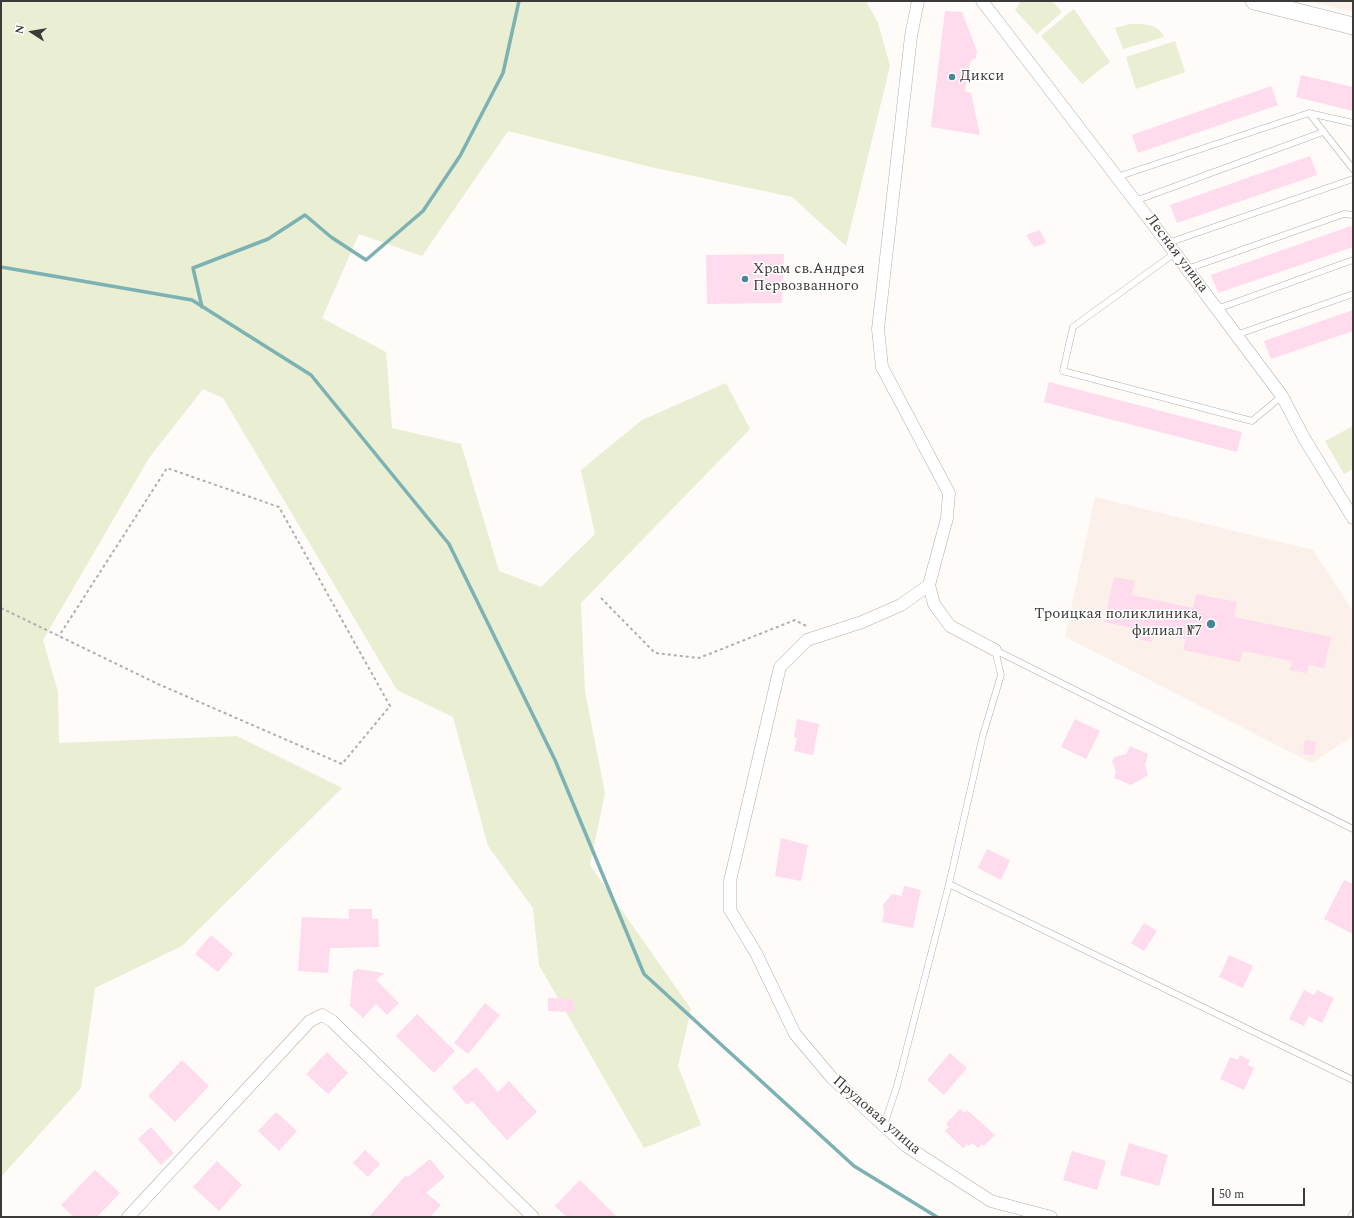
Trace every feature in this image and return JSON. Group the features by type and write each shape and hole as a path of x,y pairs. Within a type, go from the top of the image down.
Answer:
{"street":[{"path":"918,1 911,36 878,329 882,367 949,492 947,518 929,585 934,604 950,626 995,650"},
{"name":"Лесная улица","path":"982,1 1168,243 1282,396 1304,438 1353,518"},
{"path":"1254,1 1353,26"},
{"name":"Прудовая улица","path":"929,585 901,605 862,622 807,640 780,667 730,881 730,910 756,953 796,1034 832,1078 906,1146 991,1201 1051,1217"},
{"path":"128,1217 310,1021 322,1015 332,1021 533,1217"}],"lane":[{"path":"1117,177 1309,113 1353,123"},
{"path":"1309,113 1353,169"},
{"path":"1135,201 1323,132"},
{"path":"1168,243 1353,179"},
{"path":"1187,269 1344,214 1353,215"},
{"path":"1175,253 1073,327 1063,371 1252,422 1282,396"},
{"path":"1217,309 1353,260"},
{"path":"1236,335 1353,294"},
{"path":"995,650 1353,829"},
{"path":"884,1125 897,1086 949,884 983,735 1001,675 995,650"},
{"path":"949,884 1353,1080"},
{"path":"1350,1217 1353,1213"}],"path":[{"path":"1,608 158,684 342,764 390,706 279,507 167,468 59,636"},
{"path":"601,598 655,653 699,658 795,620 823,634"}],"shaded area":[{"path":"1308,1 1353,1 1353,12"},
{"name":"Троицкая поликлиника, филиал №7","path":"1095,497 1313,550 1353,611 1353,736 1312,763 1065,637"}],"green space":[{"path":"1,1 866,1 878,23 890,66 846,246 792,197 646,166 508,131 422,256 359,234 322,318 386,352 392,428 461,444 499,571 541,587 595,534 581,470 642,420 726,383 750,429 581,603 585,692 605,793 590,865 691,1009 678,1066 701,1125 644,1148 539,965 533,908 488,846 453,717 397,690 223,398 203,389 149,458 43,640 58,692 59,743 237,736 342,788 182,946 95,988 81,1088 1,1177"},
{"path":"1021,1 1052,1 1062,12 1037,34 1015,10"},
{"path":"1074,9 1110,62 1082,84 1041,36"},
{"path":"1130,24 1149,25 1158,29 1164,37 1123,49 1115,28"},
{"path":"1175,41 1185,72 1136,89 1126,57"},
{"path":"1353,426 1353,469 1344,474 1325,441"}],"building":[{"name":"Дикси","path":"945,11 962,12 977,51 976,58 970,62 965,91 971,93 980,135 931,127"},
{"path":"1301,75 1353,87 1353,111 1296,97"},
{"path":"1271,86 1278,105 1138,153 1132,135"},
{"path":"1310,156 1317,175 1177,223 1170,205"},
{"path":"1351,226 1353,231 1353,247 1218,293 1211,275"},
{"path":"1040,230 1046,243 1034,247 1026,235"},
{"name":"Храм св.Андрея Первозванного","path":"784,254 782,303 707,304 706,255"},
{"path":"1353,310 1353,331 1271,359 1264,341"},
{"path":"1049,382 1242,432 1237,452 1044,402"},
{"path":"1114,577 1135,581 1132,595 1193,608 1196,594 1237,602 1234,617 1331,637 1324,668 1309,665 1307,673 1290,670 1292,661 1243,651 1240,662 1183,650 1186,639 1154,632 1152,642 1135,639 1137,629 1104,622"},
{"path":"797,719 819,724 813,755 794,751 797,738 794,737"},
{"path":"1075,719 1100,731 1086,759 1061,747"},
{"path":"1305,740 1316,742 1314,755 1303,754"},
{"path":"1130,746 1148,754 1145,765 1148,775 1131,785 1114,778 1116,771 1112,761 1115,757 1126,754"},
{"path":"781,838 808,845 801,881 775,876"},
{"path":"987,849 1010,860 1001,880 978,868"},
{"path":"1344,880 1353,884 1353,934 1324,919"},
{"path":"904,886 921,890 913,928 882,922 884,913 883,905 892,894 902,896"},
{"path":"349,909 372,909 372,919 378,919 379,947 330,948 328,973 298,971 302,917 349,919"},
{"path":"1144,923 1157,931 1144,951 1131,943"},
{"path":"211,935 233,954 218,972 195,954"},
{"path":"1229,955 1253,966 1243,988 1219,977"},
{"path":"357,969 384,973 376,980 399,1003 387,1015 376,1004 363,1018 350,1006 353,972"},
{"path":"1304,990 1314,995 1317,990 1334,998 1322,1023 1309,1016 1304,1026 1289,1019"},
{"path":"548,998 574,999 574,1012 548,1011"},
{"path":"485,1003 500,1015 468,1054 454,1043"},
{"path":"417,1014 455,1051 434,1073 396,1036"},
{"path":"327,1052 348,1073 328,1094 306,1074"},
{"path":"950,1053 967,1068 944,1095 927,1080"},
{"path":"1240,1055 1250,1060 1248,1065 1254,1068 1244,1090 1220,1079 1230,1057 1238,1060"},
{"path":"182,1060 209,1086 175,1122 148,1096"},
{"path":"476,1067 498,1092 509,1081 537,1112 507,1140 472,1101 467,1105 452,1088"},
{"path":"960,1109 965,1113 967,1110 995,1135 984,1146 982,1144 978,1148 972,1143 969,1146 967,1144 963,1148 945,1131 949,1127 946,1124"},
{"path":"276,1112 297,1131 279,1151 258,1131"},
{"path":"151,1127 174,1153 161,1165 138,1139"},
{"path":"1129,1143 1168,1155 1159,1186 1120,1175"},
{"path":"365,1150 380,1164 368,1177 353,1163"},
{"path":"1072,1151 1106,1161 1097,1190 1063,1180"},
{"path":"430,1159 445,1177 426,1193 441,1205 430,1217 369,1217 406,1175 408,1177"},
{"path":"217,1161 242,1185 219,1211 193,1187"},
{"path":"95,1170 120,1193 97,1217 74,1217 61,1205"},
{"path":"580,1180 617,1217 567,1217 555,1206"}],"waterway":[{"path":"202,307 193,268 268,239 305,215 331,237 366,260 423,211 460,156 503,73 519,1"},
{"path":"1,267 192,300 311,375 449,544 555,760 644,974 854,1166 937,1217"}],"place":[{"name":"Дикси","path":"952,77"},
{"name":"Храм св.Андрея Первозванного","path":"745,279"},
{"name":"Троицкая поликлиника, филиал №7","path":"1211,624"}]}
